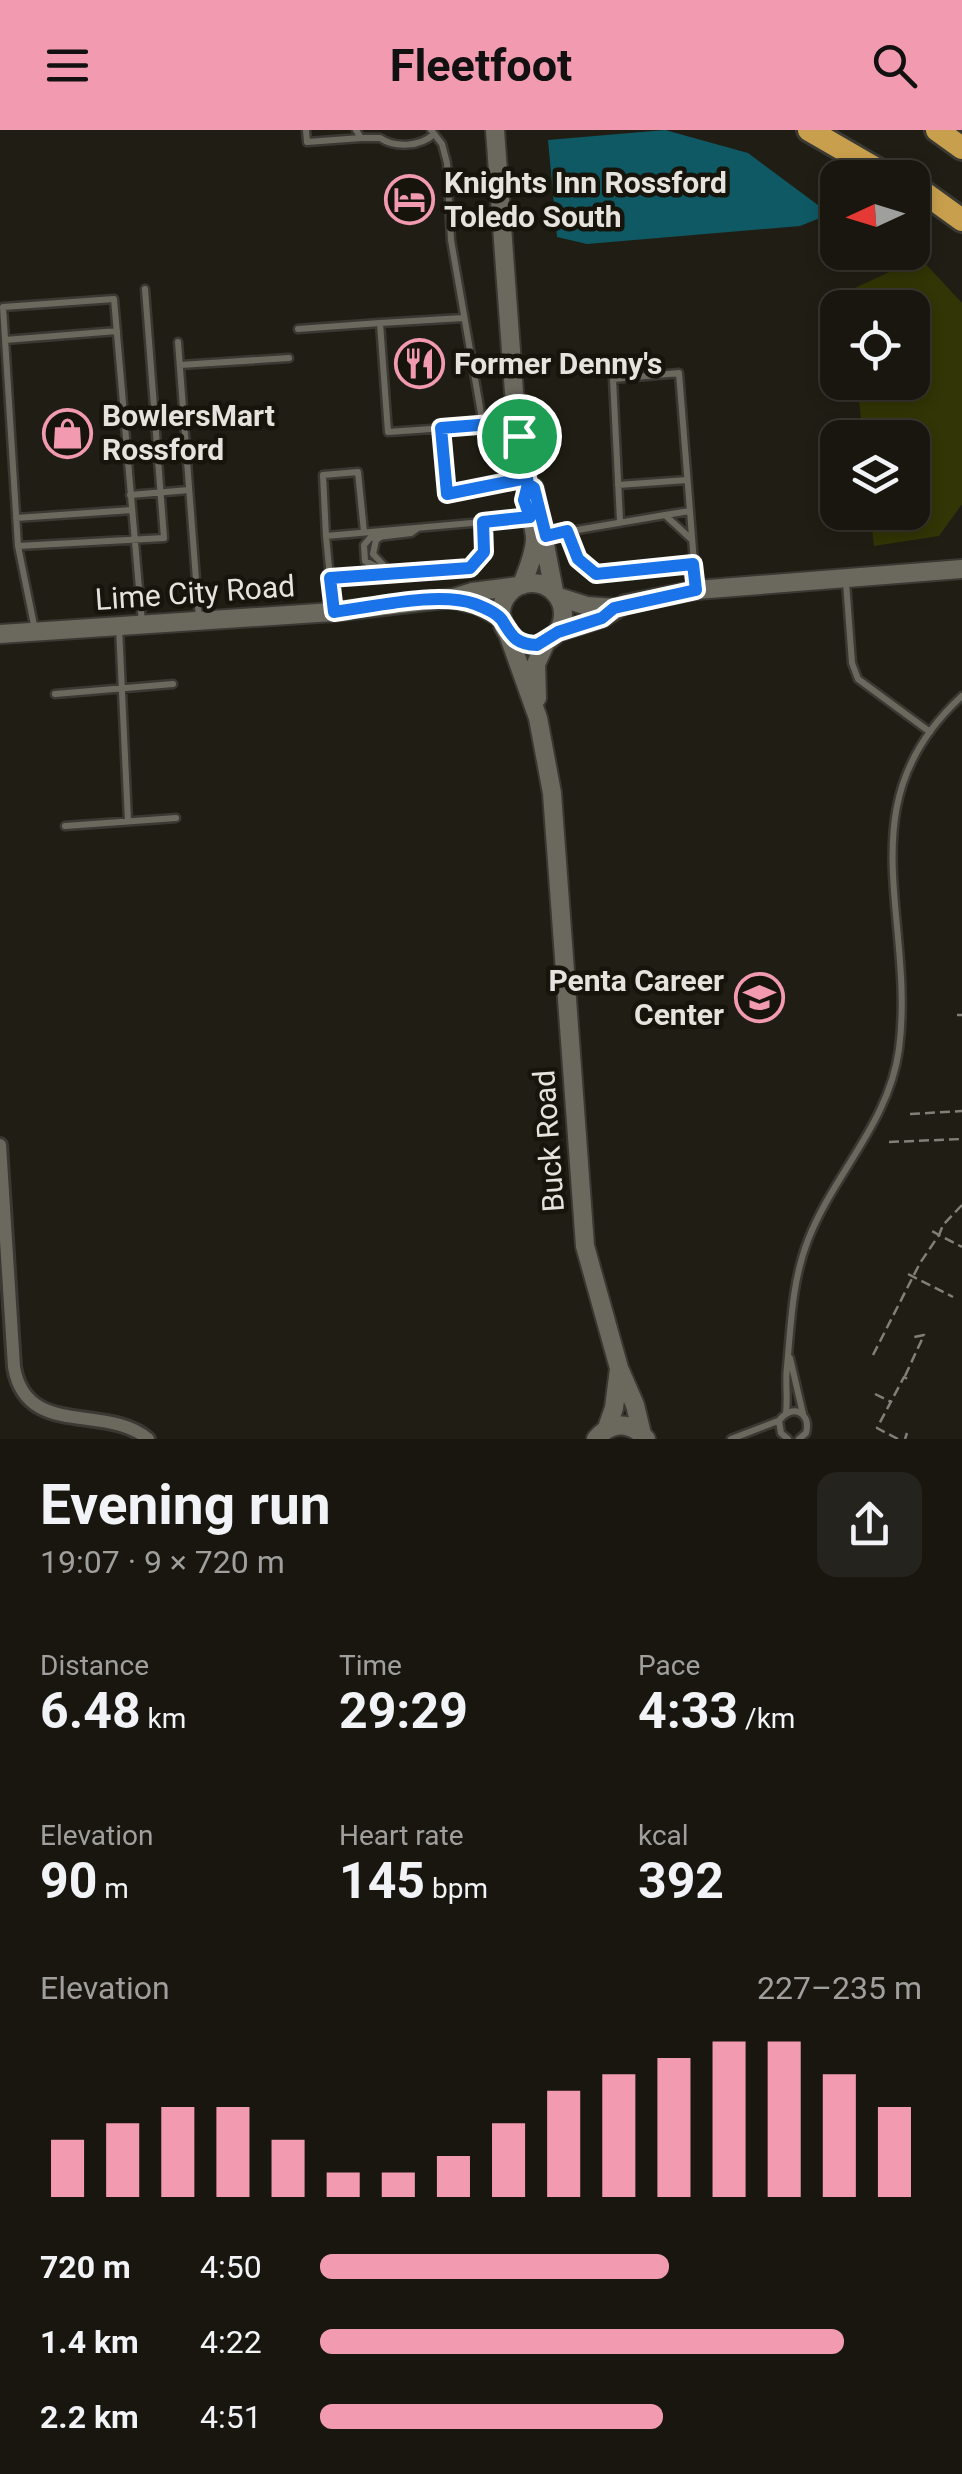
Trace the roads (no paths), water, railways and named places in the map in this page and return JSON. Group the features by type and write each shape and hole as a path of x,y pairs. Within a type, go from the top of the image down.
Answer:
{"highway":[{"path":"809,130 861,160"},
{"path":"839,130 879,160"},
{"path":"937,130 962,148"},
{"path":"930,199 962,220"}],"street":[{"path":"495,130 517,422 528,481 524,500 535,539 520,585 506,597 505,626 527,645 602,618 614,608"},
{"path":"528,481 534,488 563,618 552,637"},
{"path":"520,585 537,583 587,606 614,608 696,590 962,569"},
{"name":"Lime City Road","path":"0,634 334,612 454,598 520,585"},
{"name":"Lime City Road","path":"454,598 478,605 505,626"},
{"name":"Buck Road","path":"505,626 538,718"},
{"name":"Buck Road","path":"552,637 536,664 538,718 552,793 584,1246 619,1368 646,1437"},
{"path":"0,1145 14,1367 21,1389 30,1402 48,1415 125,1425 148,1439"},
{"path":"602,1434 614,1408 619,1368"},
{"path":"602,1434 625,1425 646,1437"}],"lane":[{"path":"306,130 307,142 380,138 405,144 425,142 432,132 442,144 463,318 482,426"},
{"path":"356,130 361,138"},
{"path":"18,546 164,538 145,289"},
{"path":"35,632 18,546 4,306 114,298 142,624"},
{"path":"298,330 463,318"},
{"path":"380,324 388,432 517,422"},
{"path":"6,340 117,332"},
{"path":"178,342 199,620"},
{"path":"180,365 288,358"},
{"path":"620,521 612,379 679,373 696,590"},
{"path":"441,428 447,494 528,481"},
{"path":"334,612 323,475 358,472 364,532"},
{"path":"618,485 687,480"},
{"path":"130,495 190,490"},
{"path":"16,518 132,510"},
{"path":"546,536 690,511"},
{"path":"665,515 691,539"},
{"path":"326,536 530,517"},
{"path":"330,578 475,565 484,552 483,522"},
{"path":"419,528 411,533 370,538 362,554 371,566 388,570 452,566 461,569"},
{"path":"567,531 578,559 596,574 693,564"},
{"path":"846,577 852,663 858,680 930,732"},
{"path":"119,626 128,821"},
{"path":"55,694 173,684"},
{"path":"731,1439 779,1420 786,1412 793,1298 808,1239 832,1192 870,1135 895,1070 903,1010 891,840 904,784 930,732 962,696"},
{"path":"66,826 176,818"},
{"path":"790,1357 808,1422 809,1435 799,1439"},
{"path":"786,1412 796,1410 803,1414"},
{"path":"779,1420 779,1429 786,1438"},
{"path":"775,1439 786,1438"}],"water":[{"path":"665,130 748,153 820,207 820,218 800,226 587,244 557,237 548,140"}],"place":[{"name":"Knights Inn Rossford Toledo South","path":"409,200"},
{"name":"Former Denny's","path":"419,364"},
{"name":"BowlersMart Rossford","path":"67,433"},
{"name":"Penta Career Center","path":"759,998"}]}
